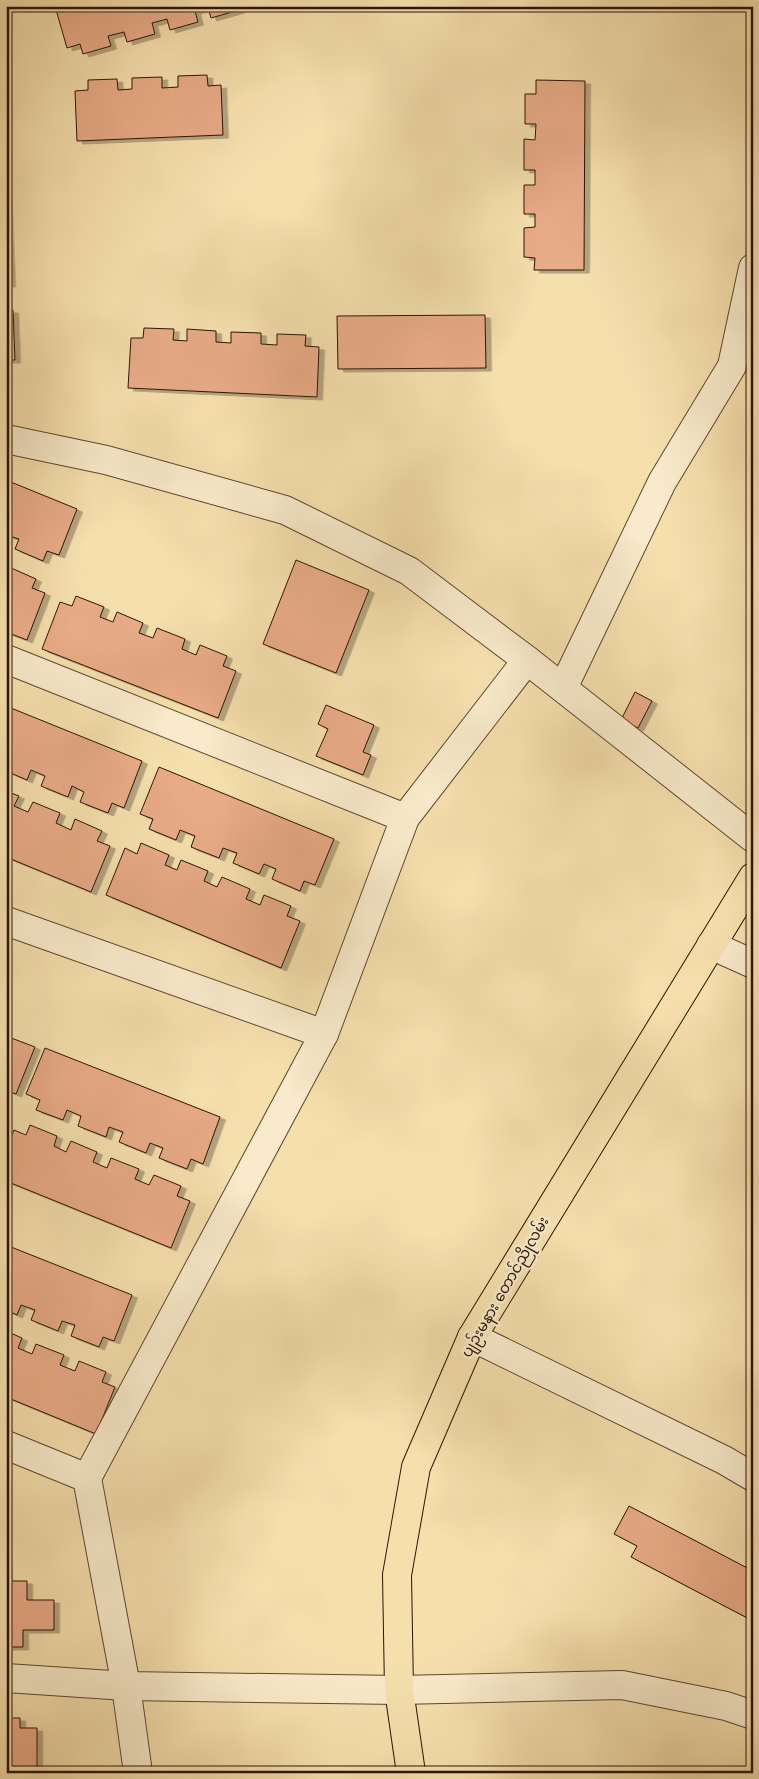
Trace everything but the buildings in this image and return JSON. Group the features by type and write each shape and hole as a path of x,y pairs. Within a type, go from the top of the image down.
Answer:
{"main road":[{"name":"ပျဉ်းမနား တောင်ညိုလမ်း","path":"411,1773 399,1690 397,1575 416,1467 472,1337 753,877"}],"street":[{"path":"563,688 662,482 732,366 753,268"},
{"path":"6,439 106,460 285,510 409,571 527,660 753,838"},
{"path":"6,659 405,818"},
{"path":"138,1773 126,1686 87,1478 324,1034 405,818 527,660"},
{"path":"6,922 324,1034"},
{"path":"711,945 753,964"},
{"path":"472,1337 724,1460 753,1477"},
{"path":"6,1445 87,1478"},
{"path":"6,1678 126,1686 399,1690 622,1685 726,1706 753,1715"}]}
